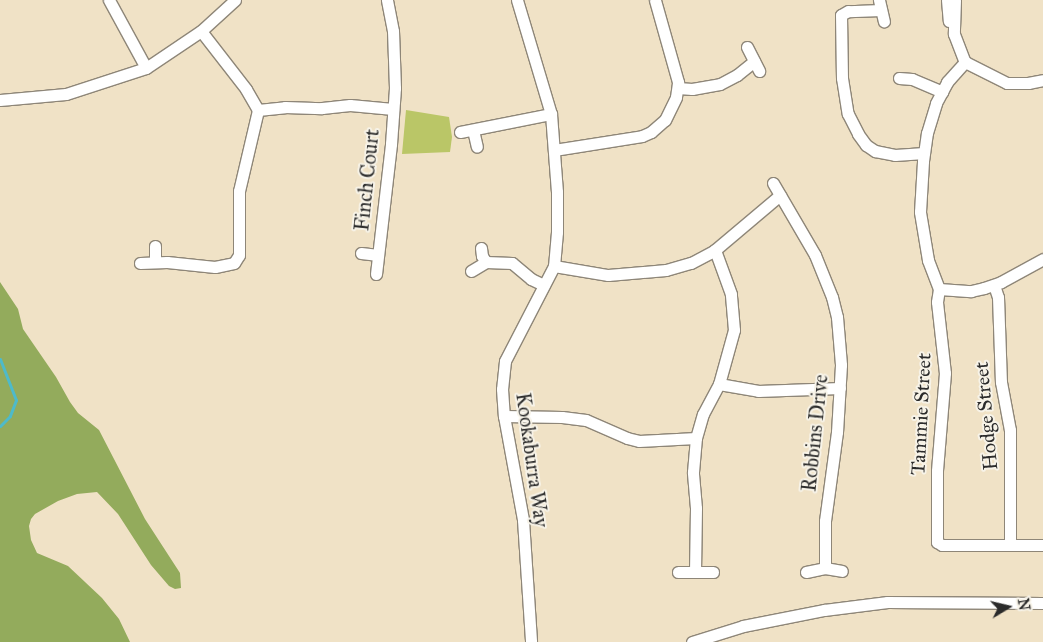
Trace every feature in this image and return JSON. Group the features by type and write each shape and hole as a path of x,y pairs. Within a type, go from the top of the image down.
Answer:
{"street":[{"path":"109,0 146,68"},
{"path":"0,100 66,94 146,68 202,31 235,0"},
{"name":"Finch Court","path":"376,274 396,62 387,0"},
{"name":"Kookaburra Way","path":"517,0 551,114 558,232 554,266 506,361 502,389 504,416 523,520 531,642"},
{"path":"554,150 630,138 651,132 670,112 678,88 677,72 655,0"},
{"path":"946,0 950,29 954,34 964,62 1007,82 1028,83 1043,80"},
{"path":"954,0 954,34"},
{"path":"881,10 848,11 844,12 839,20 842,84 848,114 866,145 875,151 894,155 924,153"},
{"path":"140,263 155,262 215,268 234,263 239,255 239,192 258,110 246,89 202,31"},
{"path":"678,88 692,89 720,84 757,66 748,47"},
{"path":"964,62 947,82 927,133 919,197 928,260 939,289 971,291 994,285 1043,259"},
{"path":"899,80 912,79 942,92"},
{"path":"258,110 285,107 322,108 350,105 393,109"},
{"path":"460,132 551,114"},
{"path":"473,130 476,147"},
{"name":"Robbins Drive","path":"773,183 815,255 832,297 840,344 837,432 825,521 825,568"},
{"path":"554,266 608,275 666,270 691,263 715,250 780,195"},
{"path":"155,246 155,262"},
{"path":"481,248 482,256 486,262"},
{"path":"695,572 696,508 693,472 696,438 706,406 719,384 734,330 731,294 715,250"},
{"name":"Finch Court","path":"361,253 378,255"},
{"path":"471,271 486,262 512,263 530,279 544,285"},
{"name":"Hodge Street","path":"994,285 998,297 1001,382 1010,430 1010,545"},
{"name":"Tammie Street","path":"939,289 937,302 945,373 937,471 937,542 942,545 1010,545"},
{"path":"719,384 758,391 840,388"},
{"path":"504,416 562,416 586,420 627,438 639,440 696,438"},
{"path":"1010,545 1043,545"},
{"path":"806,572 825,568 842,571"},
{"path":"678,572 713,572"},
{"path":"692,642 744,626 797,615 887,602 1043,603"}],"green space":[{"path":"406,110 449,117 452,137 450,152 402,154"},
{"path":"0,282 18,309 23,329 56,377 70,402 78,413 99,430 145,519 180,573 181,588 175,589 169,586 151,565 118,514 97,492 77,494 58,501 35,514 31,519 29,526 31,540 37,553 68,566 102,598 119,619 130,642 0,642"}],"waterway":[{"path":"0,359 16,400 10,416 0,426"}]}
